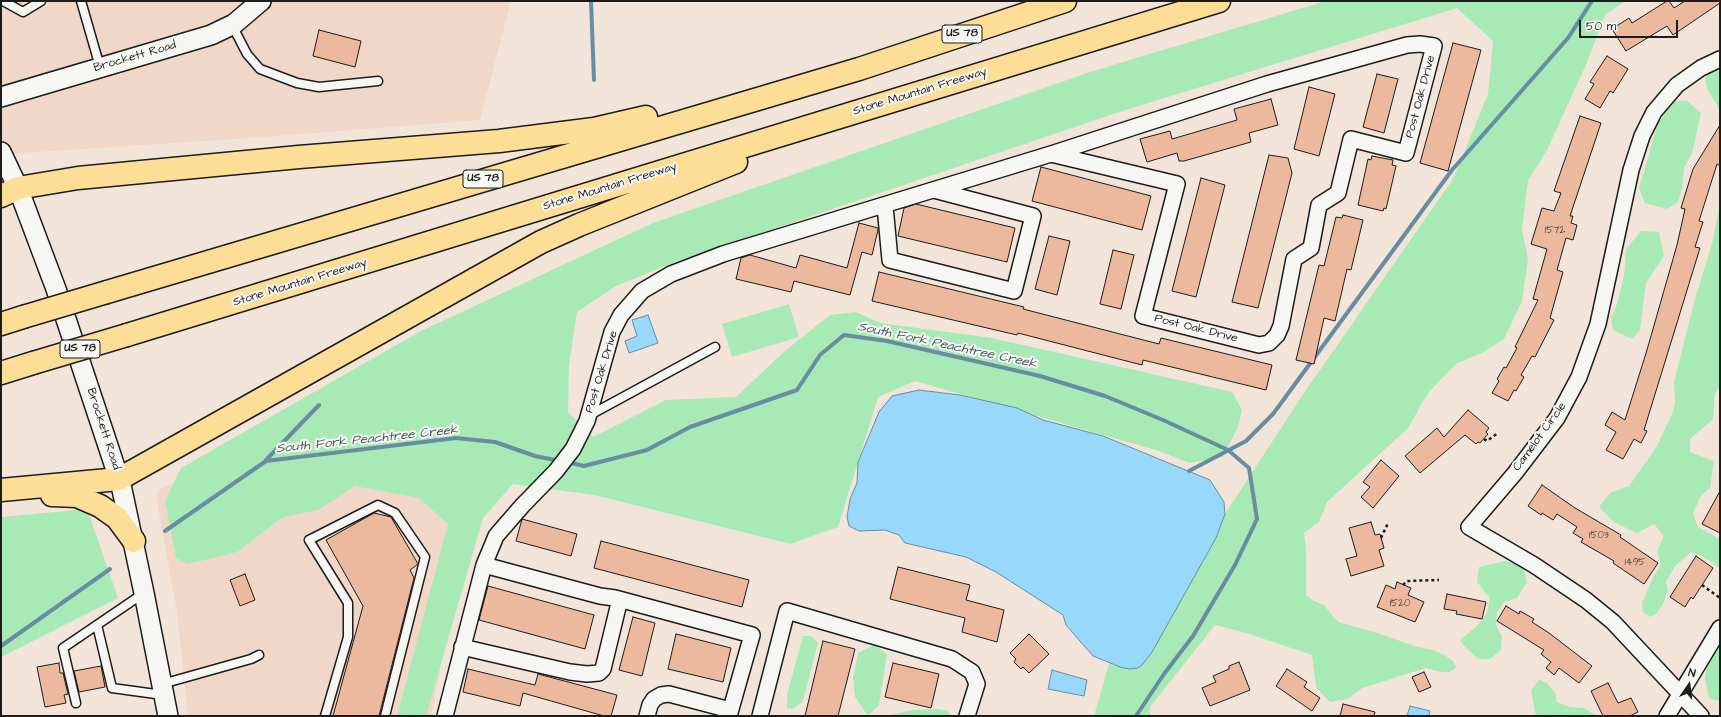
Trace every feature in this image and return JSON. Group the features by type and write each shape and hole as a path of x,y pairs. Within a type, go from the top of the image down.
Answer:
{"highway":[{"name":"US 78","path":"1,324 859,69 1065,1"},
{"name":"Stone Mountain Freeway","path":"1,373 1219,1"},
{"path":"10,192 78,178 499,141 594,129 859,69"},
{"path":"1,491 119,479 541,242 579,225 877,105"},
{"path":"1,491 77,496 88,500 108,511 117,518 134,541"}],"street":[{"name":"Brockett Road","path":"1,97 211,35 232,25 261,1"},
{"name":"Post Oak Drive","path":"445,716 484,565 496,536 522,506 556,471 573,449 589,416 612,332 621,315 642,291 671,274 723,254 885,206 1267,84 1407,45 1420,44 1434,46 1406,153 1351,139 1338,194 1319,205 1311,248 1294,259 1281,326 1277,335 1269,343 1259,345 1143,316 1177,184 1051,154"},
{"name":"Camelot Circle","path":"1701,716 1636,645 1598,609 1534,565 1469,527 1515,473 1557,418 1579,377 1600,316 1631,170 1642,136 1654,112 1677,85 1701,68 1720,59"},
{"name":"Brockett Road","path":"1,152 10,192 56,289 119,479 134,541 168,716"},
{"path":"885,206 890,260 1014,291 1033,216 934,190"},
{"path":"484,565 600,596 616,598 752,635 729,713 669,694 661,695 654,699 650,705 648,716"},
{"path":"462,647 570,672 587,674 599,673 603,669 619,603 616,598"},
{"path":"760,716 787,611 952,659 972,672 977,684 967,716"},
{"path":"1667,716 1720,628"}],"lane":[{"path":"3,1 23,12 40,1"},
{"path":"81,1 100,67"},
{"path":"232,25 246,54 260,69 297,83 319,87 378,81"},
{"path":"589,416 715,347"},
{"path":"325,716 348,637 348,603 309,540 378,504 395,513 425,557 384,716"},
{"path":"76,703 63,648 144,592"},
{"path":"97,625 112,688 163,690 259,655"}],"path":[{"path":"1484,439 1487,440 1498,433"},
{"path":"1381,538 1388,523"},
{"path":"1403,585 1408,581 1439,580"},
{"path":"1702,585 1720,598"}],"shaded area":[{"path":"1,1 511,1 480,120 251,138 5,154 1,156"},
{"path":"392,369 472,513 431,716 188,716 177,612 156,496 159,490"}],"green space":[{"path":"1326,1 1625,1 1605,15 1585,67 1547,150 1528,181 1522,229 1528,259 1522,301 1504,339 1482,353 1457,363 1428,393 1408,428 1327,502 1319,522 1304,533 1306,549 1306,595 1314,601 1324,605 1338,622 1381,634 1414,646 1433,650 1446,656 1454,662 1456,668 1449,672 1441,672 1426,668 1362,688 1348,699 1330,702 1316,687 1312,655 1246,633 1215,625 1150,707 1150,716 1094,716 1109,664 1120,667 1146,661 1216,538 1225,514 1306,390 1453,179 1488,94 1493,41 1457,8 1119,112 670,264 616,286 577,312 569,365 568,412 593,437 666,400 736,397 785,351 830,315 856,312 880,323 992,338 1232,392 1242,410 1238,427 1223,457 1189,463 1159,451 915,381 878,397 838,527 790,544 594,495 513,484 483,518 426,716 397,716 448,524 419,498 355,486 318,510 283,517 237,552 188,564 176,558 165,501 181,468 421,331 653,223 1093,71"},
{"path":"1715,67 1720,67 1720,111 1707,88 1705,77"},
{"path":"1675,101 1687,101 1701,113 1692,153 1684,168 1682,189 1678,202 1667,209 1645,203 1639,188 1658,123"},
{"path":"1720,203 1720,386 1715,394 1713,419 1690,439 1690,452 1714,461 1710,488 1701,496 1693,513 1698,527 1720,539 1720,568 1703,557 1691,552 1675,566 1666,582 1668,590 1663,604 1656,614 1650,617 1643,612 1642,603 1653,577 1661,565 1657,551 1664,536 1654,524 1637,533 1614,522 1599,507 1610,493 1629,486 1657,446 1672,414 1675,403 1674,382 1695,299 1712,244"},
{"path":"1641,231 1659,232 1664,256 1646,283 1640,330 1632,339 1613,330 1611,317 1617,304 1624,276 1626,249"},
{"path":"789,304 799,337 732,357 722,324"},
{"path":"87,509 118,598 1,657 1,517"},
{"path":"1506,561 1523,566 1527,582 1517,598 1504,602 1497,613 1496,625 1502,636 1501,650 1490,659 1478,659 1460,640 1477,626 1487,613 1490,598 1477,582 1479,567"},
{"path":"803,636 811,636 818,643 803,701 793,709 787,708 787,695"},
{"path":"1720,643 1720,701 1709,699 1705,679 1707,662"},
{"path":"874,645 887,654 879,705 868,716 855,697 853,678 858,653"},
{"path":"1539,680 1547,683 1555,693 1557,702 1570,707 1584,708 1596,716 1536,716 1531,690"},
{"path":"939,709 948,711 950,716 888,716 911,710"}],"water":[{"path":"648,315 658,343 629,353 625,341 637,336 632,320"},
{"path":"919,390 960,395 1017,408 1043,420 1103,436 1210,480 1224,502 1225,514 1216,538 1152,652 1142,665 1138,668 1129,669 1093,656 1066,625 1063,615 996,572 966,557 905,543 899,535 885,530 859,531 849,526 847,517 850,499 857,483 858,462 879,412 892,396"},
{"path":"1052,670 1087,680 1084,696 1048,689"},
{"path":"1410,706 1430,711 1429,716 1407,716"}],"building":[{"path":"1669,1 1674,8 1685,1 1720,1 1720,3 1673,35 1667,26 1626,51 1612,29 1629,18 1632,23"},
{"path":"319,30 361,41 355,67 313,56"},
{"path":"1453,43 1481,50 1448,171 1420,163"},
{"path":"1607,56 1628,69 1613,93 1610,91 1600,108 1585,99 1594,84 1590,82"},
{"path":"1377,74 1398,79 1384,133 1363,127"},
{"path":"1309,87 1335,94 1319,156 1294,149"},
{"path":"1271,99 1278,125 1249,133 1251,142 1184,161 1179,161 1177,153 1147,162 1140,139 1170,131 1172,139 1237,120 1234,109"},
{"path":"1580,116 1601,123 1570,216 1573,216 1571,223 1577,225 1573,240 1566,238 1557,270 1563,272 1550,318 1554,320 1535,357 1532,356 1521,375 1524,377 1508,401 1492,393 1499,381 1497,379 1504,367 1506,368 1517,348 1515,347 1538,300 1533,299 1547,249 1531,244 1542,208 1554,211 1561,193 1554,191"},
{"path":"1720,125 1720,166 1717,164 1699,221 1703,222 1695,247 1700,248 1644,430 1647,431 1641,443 1634,439 1623,459 1606,450 1616,432 1605,425 1612,412 1625,420 1677,245 1685,209 1681,208 1693,169"},
{"path":"1269,155 1288,158 1292,173 1258,308 1232,302"},
{"path":"1372,156 1393,160 1392,165 1396,166 1386,209 1384,208 1383,211 1358,205 1368,159 1371,160"},
{"path":"1041,167 1151,196 1142,230 1032,201"},
{"path":"1201,178 1225,185 1196,297 1172,291"},
{"path":"916,204 1015,228 1007,262 898,236 904,208"},
{"path":"1343,215 1363,220 1351,270 1347,269 1335,321 1324,318 1314,364 1296,360 1319,265 1324,266 1336,217 1342,218"},
{"path":"859,223 878,228 878,230 872,255 862,252 850,295 794,281 791,292 736,279 741,258 750,255 796,268 800,255 847,268"},
{"path":"1049,236 1070,241 1057,295 1035,289"},
{"path":"1113,250 1134,255 1121,309 1100,304"},
{"path":"879,272 1024,307 1023,309 1159,344 1161,338 1272,365 1266,390 1143,360 1142,365 1018,333 1017,335 872,301"},
{"path":"1468,410 1489,428 1486,432 1488,434 1480,443 1478,442 1476,444 1465,435 1420,473 1405,456 1437,428 1444,437"},
{"path":"1381,460 1399,476 1373,508 1361,497 1370,487 1363,482"},
{"path":"1542,485 1575,508 1621,535 1620,537 1658,563 1644,584 1613,563 1614,561 1581,542 1583,539 1573,533 1577,527 1557,514 1553,520 1542,513 1541,515 1528,506"},
{"path":"1720,491 1720,533 1702,524"},
{"path":"374,513 391,517 418,564 410,570 414,578 379,716 333,716 363,606 326,540"},
{"path":"522,519 577,534 571,556 516,541"},
{"path":"1371,522 1375,535 1380,534 1384,548 1379,550 1384,566 1351,576 1346,559 1357,556 1349,528"},
{"path":"601,541 749,580 742,607 594,568"},
{"path":"1696,556 1713,568 1693,599 1691,597 1685,607 1670,597"},
{"path":"898,567 970,585 966,600 1004,610 997,642 962,632 965,618 890,599"},
{"path":"245,574 255,600 240,606 230,580"},
{"path":"1397,582 1411,588 1408,595 1424,602 1415,622 1377,607 1386,585 1395,589"},
{"path":"488,586 594,615 585,649 479,620"},
{"path":"1447,594 1486,602 1482,619 1456,614 1457,611 1444,609"},
{"path":"1506,606 1519,614 1520,611 1534,619 1532,622 1592,666 1579,683 1559,668 1554,675 1546,668 1551,662 1541,654 1544,650 1497,621"},
{"path":"633,617 655,623 642,676 619,670"},
{"path":"676,634 731,648 723,682 668,669"},
{"path":"1029,634 1049,654 1029,673 1023,667 1021,669 1014,662 1016,659 1010,653"},
{"path":"823,641 855,649 838,716 805,716"},
{"path":"1239,662 1250,690 1210,706 1202,688 1216,682 1213,676 1229,669 1229,666"},
{"path":"59,663 60,673 63,673 68,694 64,695 66,703 45,707 37,667"},
{"path":"893,663 939,674 931,708 885,697"},
{"path":"101,666 105,687 79,692 74,671"},
{"path":"468,669 535,685 538,674 617,695 611,716 604,716 523,693 520,706 463,692"},
{"path":"1287,669 1307,682 1304,687 1320,698 1312,711 1276,686"},
{"path":"1424,672 1431,687 1419,692 1412,677"},
{"path":"1608,683 1618,703 1631,698 1638,712 1630,716 1603,716 1591,691"},
{"path":"1343,704 1375,712 1374,716 1340,716"}],"waterway":[{"path":"591,1 594,80"},
{"path":"1189,471 1246,441 1273,414 1452,170 1568,38 1592,1"},
{"name":"South Fork Peachtree Creek","path":"567,462 584,466 647,450 690,427 797,390 820,355 844,335 887,341 1040,376 1105,396 1163,420 1228,450 1249,468 1257,519 1235,565 1193,636 1164,674 1136,716"},
{"path":"266,460 319,405"},
{"name":"South Fork Peachtree Creek","path":"165,531 266,461 456,438 495,442 535,456 560,461"},
{"name":"South Fork Peachtree Creek","path":"1,646 110,569"}]}
